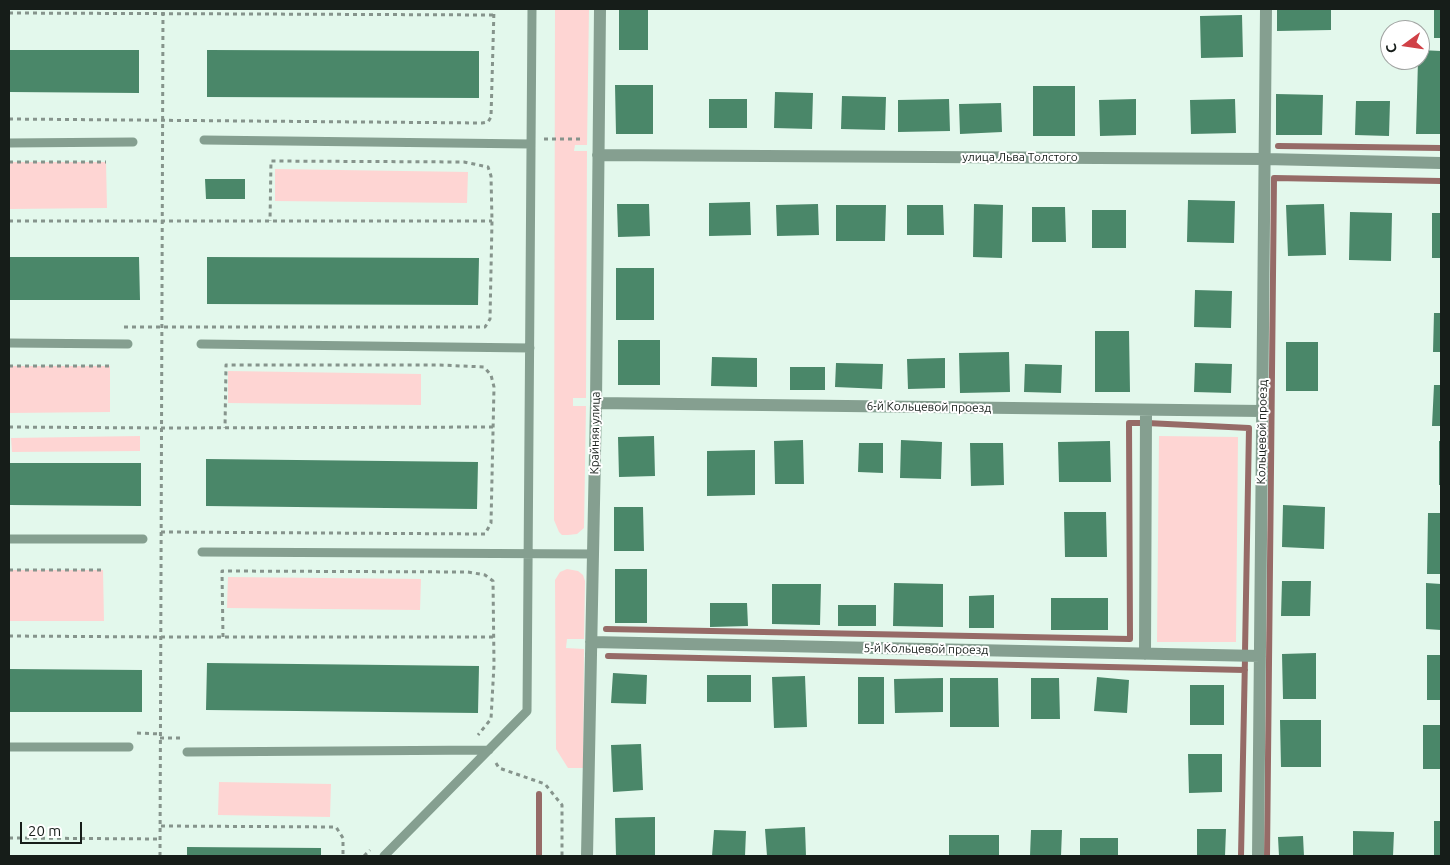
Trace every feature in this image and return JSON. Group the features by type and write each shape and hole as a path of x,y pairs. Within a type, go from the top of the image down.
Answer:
{"street":[{"name":"Крайняя улица","path":"587,856 596,403 600,9"},
{"name":"Кольцевой проезд","path":"1258,856 1266,9"},
{"name":"улица Льва Толстого","path":"598,155 1265,159 1441,163"},
{"name":"6-й Кольцевой проезд","path":"596,403 1262,411"},
{"path":"1145,654 1146,410"},
{"name":"5-й Кольцевой проезд","path":"591,642 1260,656"}],"lane":[{"path":"384,856 527,710 532,9"},
{"path":"204,140 531,142"},
{"path":"9,143 133,142"},
{"path":"9,343 128,344"},
{"path":"200,344 530,348"},
{"path":"9,539 143,539"},
{"path":"202,552 593,554"},
{"path":"9,747 129,746"},
{"path":"187,752 489,750"}],"path":[{"path":"160,856 161,326 164,222 163,9"},
{"path":"224,9 224,14"},
{"path":"9,120 488,122 491,117 494,9"},
{"path":"9,12 494,15"},
{"path":"531,142 599,140"},
{"path":"123,327 485,327 490,320 492,221 491,176 488,167 464,162 271,161 270,222"},
{"path":"9,162 106,162"},
{"path":"9,221 492,221"},
{"path":"161,532 485,534 491,523 494,387 491,375 484,367 440,365 226,365 225,428"},
{"path":"9,366 110,366"},
{"path":"9,427 494,427"},
{"path":"9,570 103,570"},
{"path":"223,637 222,571 468,572 485,575 493,581 491,719 479,734 471,739"},
{"path":"9,636 161,638 493,637"},
{"path":"479,734 499,768 545,784 562,806 562,856"},
{"path":"160,738 182,738"},
{"path":"161,826 336,827 343,838 342,856"},
{"path":"9,838 161,839"}],"shaded area":[{"path":"555,9 589,9 587,145 575,145 574,151 587,151 586,398 573,398 573,406 586,406 584,528 577,534 568,535 562,535 559,532 554,520"},
{"path":"9,162 106,162 107,208 9,209"},
{"path":"275,169 468,172 467,203 275,201"},
{"path":"9,366 110,366 110,412 9,413"},
{"path":"228,371 421,374 421,405 228,403"},
{"path":"140,436 140,451 12,452 11,438"},
{"path":"1159,436 1238,437 1236,642 1157,642"},
{"path":"567,569 578,571 583,575 585,581 584,639 567,639 566,648 584,649 583,768 568,768 556,749 555,580 560,572"},
{"path":"9,570 103,570 104,621 9,621"},
{"path":"228,577 421,579 420,610 227,608"},
{"path":"219,782 331,784 330,817 218,815"}],"building":[{"path":"619,9 648,10 648,50 619,50"},
{"path":"1277,9 1331,9 1331,30 1277,31"},
{"path":"1434,9 1441,9 1441,38 1434,38"},
{"path":"1242,15 1243,57 1201,58 1200,16"},
{"path":"9,50 139,50 139,93 9,92"},
{"path":"207,50 479,51 479,98 207,97"},
{"path":"1430,50 1441,51 1441,134 1416,134 1418,70 1430,70"},
{"path":"615,85 653,85 653,134 616,134"},
{"path":"1033,86 1075,86 1075,136 1033,136"},
{"path":"775,92 813,93 812,129 774,128"},
{"path":"1276,94 1323,95 1322,135 1276,135"},
{"path":"842,96 886,97 885,130 841,129"},
{"path":"709,99 747,99 747,128 709,128"},
{"path":"949,99 950,131 898,132 898,100"},
{"path":"1136,99 1136,135 1100,136 1099,100"},
{"path":"1235,99 1236,133 1191,134 1190,100"},
{"path":"1356,101 1390,101 1389,136 1355,135"},
{"path":"1001,103 1002,132 960,134 959,104"},
{"path":"205,179 245,179 245,199 206,199"},
{"path":"1188,200 1235,201 1234,243 1187,242"},
{"path":"750,202 751,235 709,236 709,203"},
{"path":"617,204 649,204 650,236 618,237"},
{"path":"818,204 819,235 777,236 776,205"},
{"path":"974,204 1003,205 1002,258 973,257"},
{"path":"1324,204 1326,255 1288,256 1286,205"},
{"path":"836,205 886,205 885,241 836,241"},
{"path":"907,205 943,205 944,235 907,235"},
{"path":"1032,207 1065,207 1066,242 1032,242"},
{"path":"1092,210 1126,210 1126,248 1092,248"},
{"path":"1350,212 1392,213 1391,261 1349,260"},
{"path":"1432,213 1441,213 1441,258 1432,258"},
{"path":"9,257 139,257 140,300 9,300"},
{"path":"207,257 479,258 478,305 207,304"},
{"path":"616,268 654,268 654,320 616,320"},
{"path":"1195,290 1232,291 1231,328 1194,327"},
{"path":"1434,313 1441,313 1441,352 1433,352"},
{"path":"1095,331 1129,331 1130,392 1095,392"},
{"path":"618,340 660,340 660,385 618,385"},
{"path":"1286,342 1318,342 1318,391 1286,391"},
{"path":"1009,352 1010,392 960,393 959,353"},
{"path":"712,357 757,358 757,387 711,386"},
{"path":"945,358 945,388 908,389 907,359"},
{"path":"836,363 883,364 882,389 835,387"},
{"path":"1195,363 1232,364 1231,393 1194,392"},
{"path":"1025,364 1062,365 1061,393 1024,392"},
{"path":"790,367 825,367 825,390 790,390"},
{"path":"1434,385 1441,385 1441,426 1432,426"},
{"path":"654,436 655,476 619,477 618,437"},
{"path":"803,440 804,484 775,484 774,441"},
{"path":"901,440 942,442 941,479 900,478"},
{"path":"1110,441 1111,482 1059,482 1058,442"},
{"path":"1439,441 1441,441 1441,485 1439,485"},
{"path":"859,443 883,443 883,473 858,472"},
{"path":"970,443 1003,443 1004,485 971,486"},
{"path":"755,450 755,495 707,496 707,451"},
{"path":"206,459 478,462 477,509 206,506"},
{"path":"9,463 141,463 141,506 9,505"},
{"path":"1283,505 1325,507 1324,549 1282,547"},
{"path":"614,507 643,507 644,551 614,551"},
{"path":"1064,512 1106,512 1107,557 1065,557"},
{"path":"1428,513 1441,513 1441,574 1427,574"},
{"path":"615,569 647,569 647,623 615,623"},
{"path":"1282,581 1311,581 1310,616 1281,616"},
{"path":"894,583 943,584 943,627 893,626"},
{"path":"1426,583 1441,584 1441,630 1426,629"},
{"path":"772,584 821,584 820,625 772,624"},
{"path":"994,595 994,628 969,628 969,596"},
{"path":"1051,598 1108,598 1108,630 1051,630"},
{"path":"710,603 747,603 748,626 710,627"},
{"path":"838,605 876,605 876,626 838,626"},
{"path":"1316,653 1316,699 1283,699 1282,654"},
{"path":"1427,655 1441,655 1441,700 1427,700"},
{"path":"207,663 479,666 478,713 206,710"},
{"path":"9,669 142,670 142,712 9,712"},
{"path":"613,673 647,675 646,704 611,703"},
{"path":"707,675 751,675 751,702 707,702"},
{"path":"805,676 807,727 774,728 772,677"},
{"path":"858,677 884,677 884,724 858,724"},
{"path":"1097,677 1129,680 1127,713 1094,711"},
{"path":"943,678 943,712 895,713 894,679"},
{"path":"950,678 998,678 999,727 950,727"},
{"path":"1031,678 1059,678 1060,719 1031,719"},
{"path":"1190,685 1224,685 1224,725 1190,725"},
{"path":"1280,720 1321,720 1321,767 1281,767"},
{"path":"1423,725 1441,725 1441,769 1423,769"},
{"path":"641,744 643,790 613,792 611,745"},
{"path":"1188,754 1222,754 1222,792 1189,793"},
{"path":"655,817 655,856 616,856 615,818"},
{"path":"1434,821 1441,821 1441,856 1434,856"},
{"path":"805,827 806,856 767,856 765,829"},
{"path":"1197,829 1226,829 1225,856 1197,856"},
{"path":"714,830 746,831 745,856 712,856"},
{"path":"1031,830 1062,830 1061,856 1030,856"},
{"path":"1353,831 1394,832 1393,856 1353,856"},
{"path":"949,835 999,835 999,856 949,856"},
{"path":"1303,836 1304,856 1279,856 1278,837"},
{"path":"1080,838 1118,838 1118,856 1080,856"},
{"path":"187,847 321,848 321,856 187,856"}],"waterway":[{"path":"1278,146 1441,148"},
{"path":"1267,856 1274,178 1441,181"},
{"path":"606,629 1130,639 1129,423 1144,423"},
{"path":"1147,423 1249,428 1245,652"},
{"path":"608,656 1245,670"},
{"path":"1241,856 1245,658"},
{"path":"539,794 539,856"}]}
